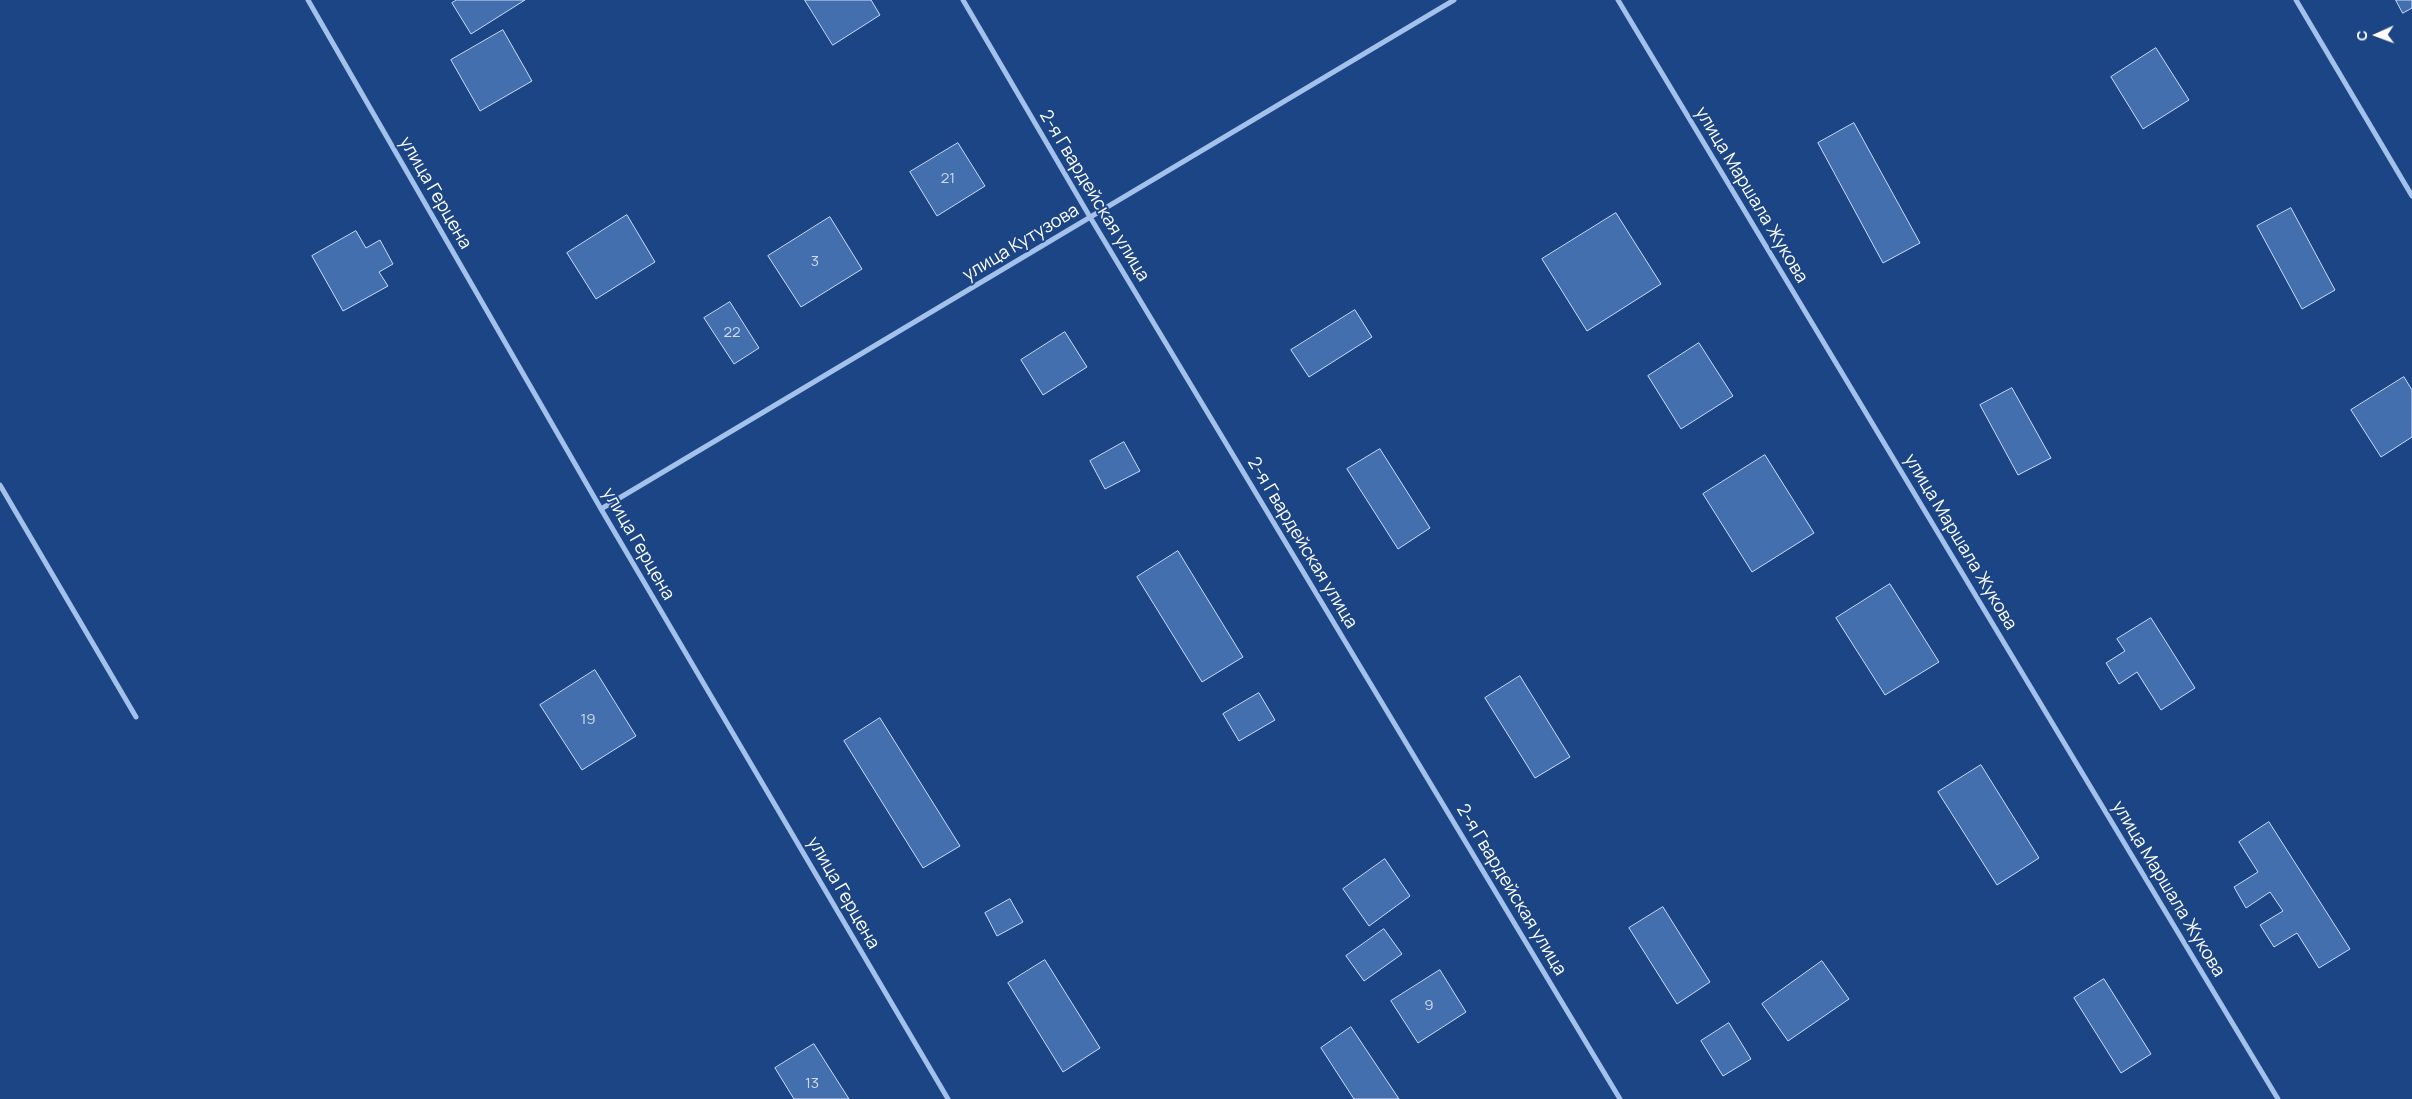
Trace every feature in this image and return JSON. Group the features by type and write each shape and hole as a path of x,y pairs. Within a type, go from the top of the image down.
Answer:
{"street":[{"name":"улица Герцена","path":"308,0 601,509 948,1099"},
{"name":"2-я Гвардейская улица","path":"963,0 1090,217 1620,1099"},
{"name":"улица Кутузова","path":"601,509 1454,0"},
{"name":"улица Маршала Жукова","path":"1618,0 2278,1099"},
{"path":"2296,0 2412,196"},
{"path":"0,485 136,717"}],"building":[{"path":"457,0 525,0 471,34 452,3"},
{"path":"805,0 871,0 880,15 833,45"},
{"path":"2396,0 2412,0 2412,8 2403,13"},
{"path":"503,30 532,81 480,111 451,60"},
{"path":"2156,48 2189,100 2143,129 2111,77"},
{"path":"1854,123 1920,243 1883,263 1818,143"},
{"path":"958,143 985,186 937,216 910,172"},
{"path":"2291,208 2335,290 2302,309 2257,226"},
{"path":"1616,213 1661,284 1587,331 1542,259"},
{"path":"627,215 655,262 596,299 567,253"},
{"path":"830,217 862,269 801,307 768,256"},
{"path":"356,231 366,248 380,240 393,264 379,272 388,286 343,311 312,256"},
{"path":"730,302 759,348 734,364 704,318"},
{"path":"1355,310 1372,337 1309,377 1291,350"},
{"path":"1065,332 1087,367 1043,395 1021,360"},
{"path":"1699,343 1733,396 1681,429 1648,376"},
{"path":"2404,377 2412,390 2412,437 2381,457 2351,410"},
{"path":"2012,388 2051,458 2018,475 1980,405"},
{"path":"1124,442 1140,471 1105,489 1090,461"},
{"path":"1380,449 1430,528 1398,549 1347,469"},
{"path":"1765,455 1814,533 1752,572 1703,494"},
{"path":"1178,551 1243,657 1202,682 1137,577"},
{"path":"1890,584 1939,662 1885,695 1836,618"},
{"path":"2151,618 2195,688 2161,710 2137,672 2119,684 2106,663 2125,651 2117,639"},
{"path":"595,670 636,736 582,770 540,705"},
{"path":"1520,676 1570,757 1535,778 1485,698"},
{"path":"1259,693 1275,720 1239,741 1223,714"},
{"path":"880,718 960,846 923,868 844,741"},
{"path":"1981,765 2039,858 1997,885 1938,792"},
{"path":"2269,822 2350,949 2319,968 2297,933 2274,947 2260,925 2283,911 2270,892 2246,908 2234,887 2258,872 2239,842"},
{"path":"1385,859 1410,896 1369,926 1343,889"},
{"path":"1010,899 1023,922 997,936 985,913"},
{"path":"1663,907 1710,982 1677,1004 1629,928"},
{"path":"1384,929 1402,954 1364,981 1346,956"},
{"path":"1045,960 1100,1048 1063,1072 1008,983"},
{"path":"1822,961 1849,999 1788,1041 1762,1004"},
{"path":"1440,970 1466,1012 1418,1043 1391,1001"},
{"path":"2104,979 2151,1054 2121,1073 2074,998"},
{"path":"1729,1023 1751,1059 1723,1076 1701,1041"},
{"path":"1351,1027 1399,1099 1354,1099 1321,1048"},
{"path":"814,1044 849,1099 794,1099 775,1068"}]}
